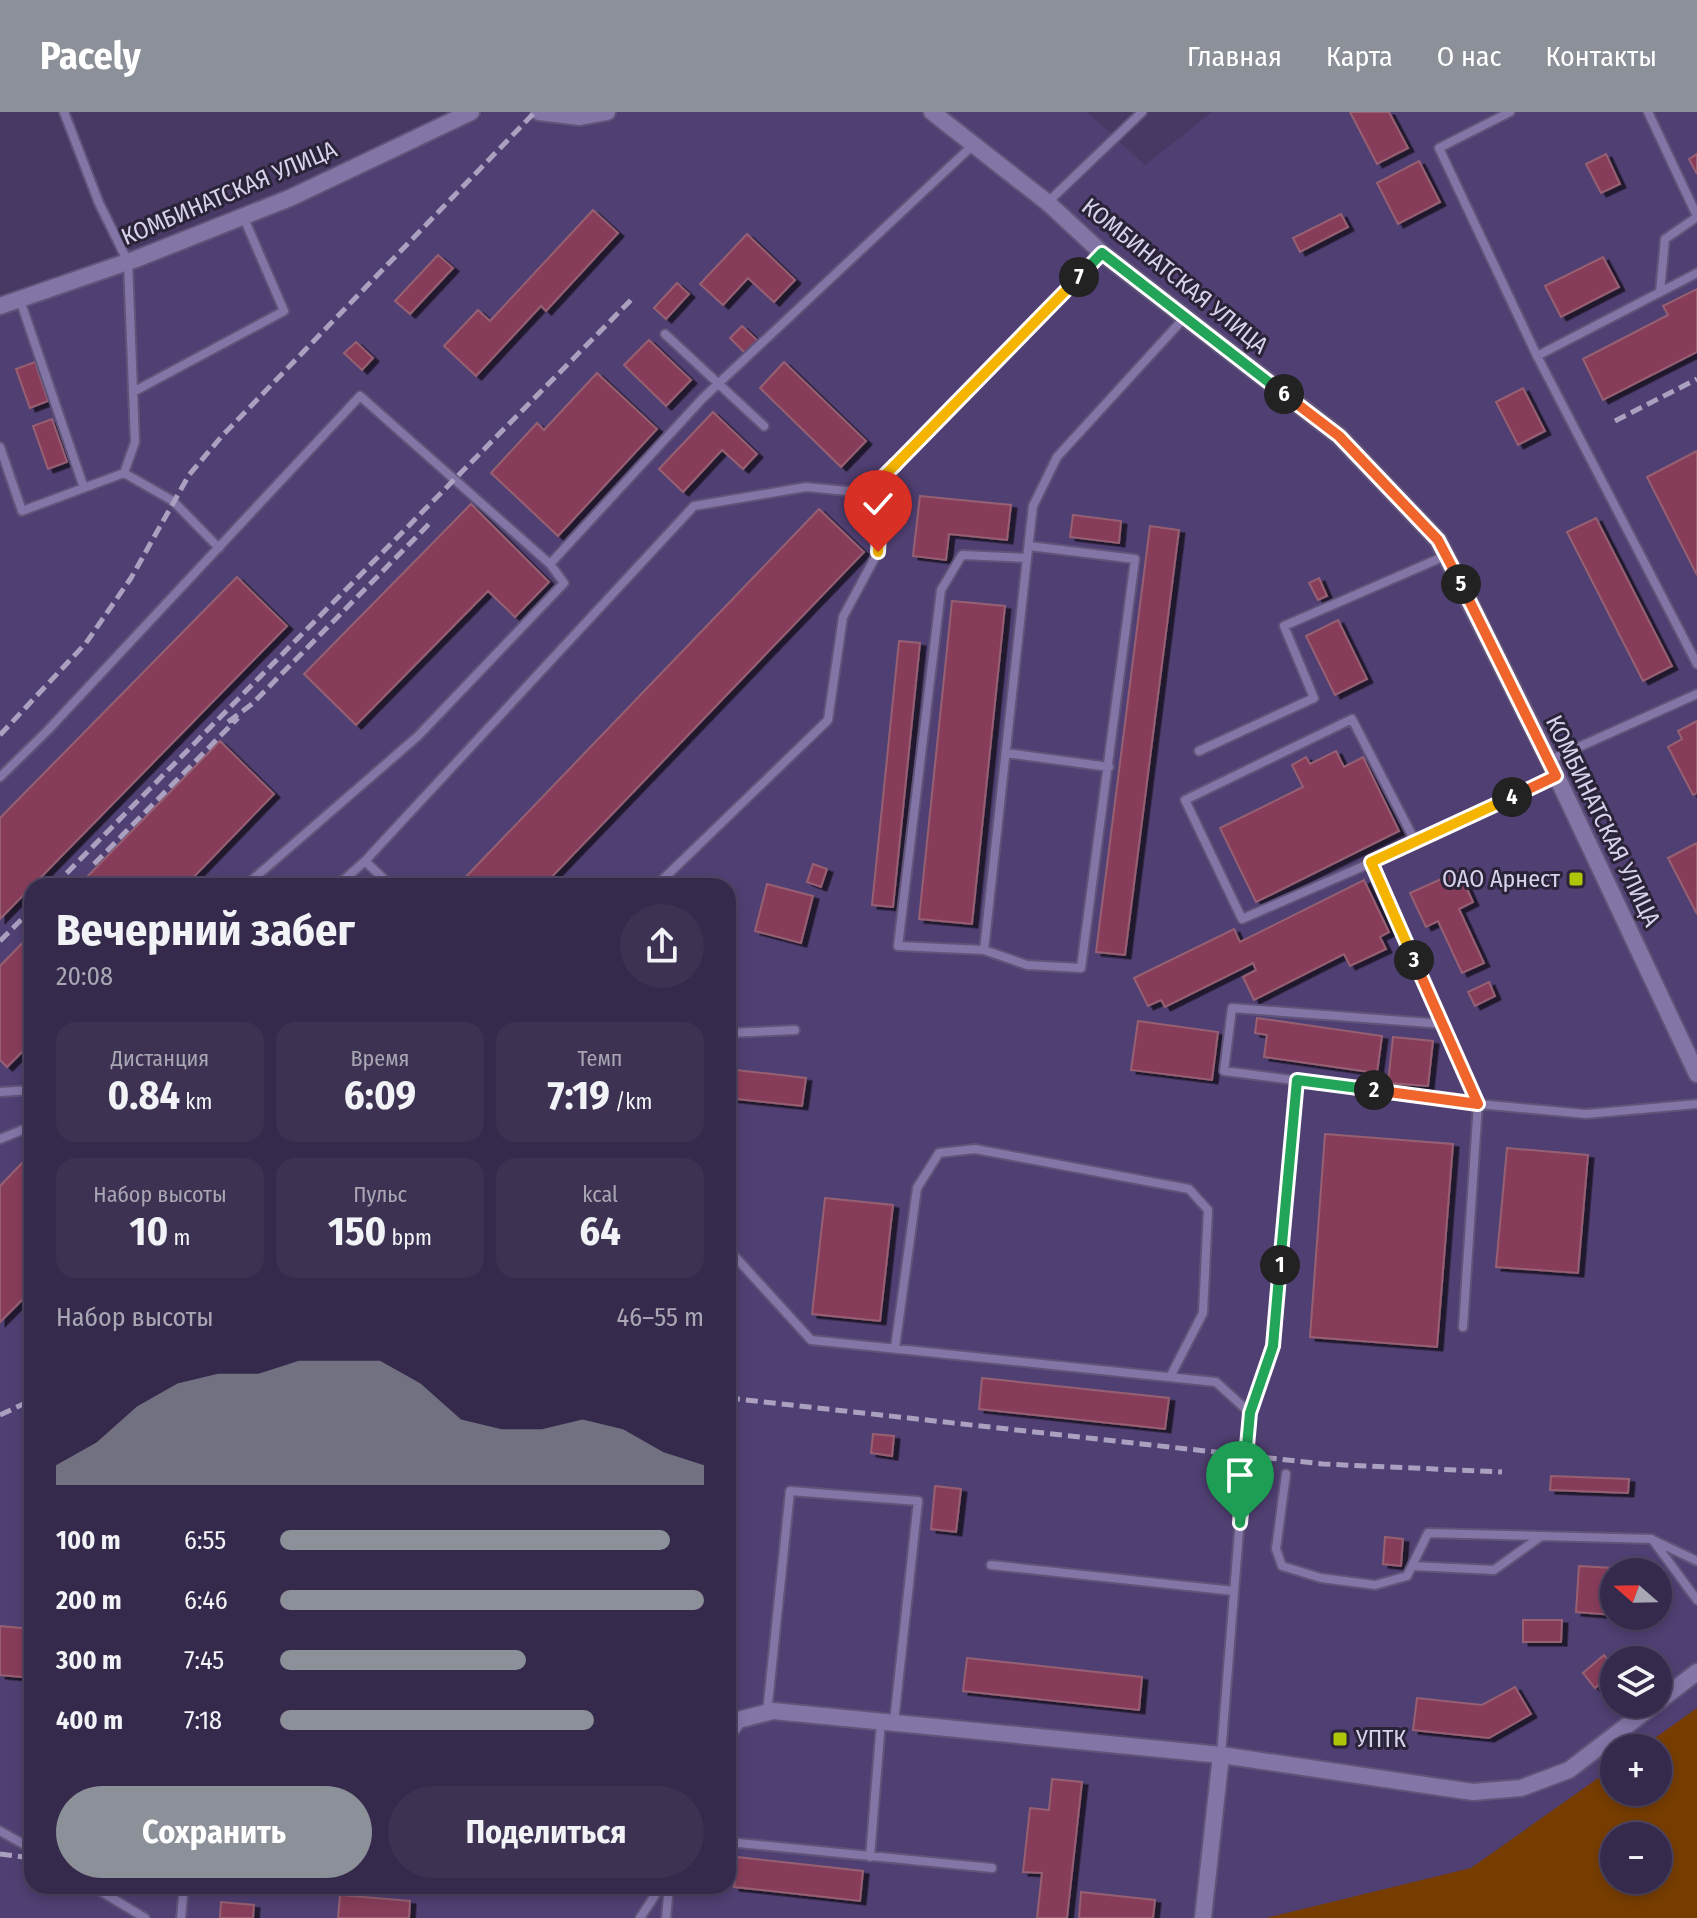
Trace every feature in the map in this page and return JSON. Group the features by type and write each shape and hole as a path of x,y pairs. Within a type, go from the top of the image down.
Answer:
{"street":[{"name":"КОМБИНАТСКАЯ УЛИЦА","path":"0,306 128,262 290,198 471,112"},
{"path":"539,112 580,117 607,112"},
{"name":"КОМБИНАТСКАЯ УЛИЦА","path":"932,112 1048,203 1102,253 1339,436 1438,540 1553,768 1697,1074"},
{"path":"1672,1691 1697,1672"},
{"path":"736,1723 773,1711 1221,1755 1473,1792 1521,1788 1569,1770 1637,1718"},
{"path":"1203,1918 1221,1755"}],"lane":[{"path":"0,447 22,511 124,473 135,442 128,262 99,203 64,112"},
{"path":"1048,203 1142,112"},
{"path":"1510,112 1439,148 1537,356 1697,664"},
{"path":"1648,112 1697,217 1665,239 1660,292"},
{"path":"550,564 720,383 974,145"},
{"path":"133,392 284,311 243,216"},
{"path":"867,493 1102,253"},
{"path":"1537,356 1697,273"},
{"path":"19,299 84,488"},
{"path":"984,950 1033,506 1057,457 1185,317"},
{"path":"665,334 764,426"},
{"path":"0,777 48,730 360,396 550,564 564,583 418,736 254,878"},
{"path":"124,473 173,501 219,548"},
{"path":"346,878 694,506 806,487 867,493"},
{"path":"664,878 828,720 843,617 878,552 880,518 867,493"},
{"path":"1027,558 962,555 941,590 898,946 984,950 1027,965 1081,968 1135,559 1029,546"},
{"path":"1199,751 1314,698 1284,626 1446,555"},
{"path":"1416,843 1352,719 1185,800 1242,919 1416,843 1697,694"},
{"path":"1006,753 1109,767"},
{"path":"365,861 383,878"},
{"path":"1371,862 1478,1104 1463,1327"},
{"path":"1443,1024 1232,1008 1224,1071 1478,1104 1586,1114 1697,1104"},
{"path":"736,1033 795,1030"},
{"path":"1221,1755 1250,1413 1273,1346 1297,1080"},
{"path":"0,1092 24,1090"},
{"path":"0,1139 24,1129"},
{"path":"895,1348 917,1188 939,1153 975,1149 1189,1189 1208,1210 1203,1313 1170,1377"},
{"path":"736,1258 811,1340 1216,1382 1250,1413"},
{"path":"1286,1474 1276,1549 1282,1566 1321,1578 1375,1585 1407,1576 1428,1533 1652,1539 1697,1561"},
{"path":"767,1713 790,1491 918,1501 870,1857"},
{"path":"1412,1566 1494,1570 1541,1536"},
{"path":"1652,1539 1697,1600"},
{"path":"991,1565 1234,1591"},
{"path":"0,1831 24,1844"},
{"path":"736,1843 992,1868"},
{"path":"105,1894 145,1918"},
{"path":"181,1918 183,1894"},
{"path":"640,1918 656,1894"},
{"path":"666,1918 668,1894"}],"shaded area":[{"path":"484,112 1087,112 1145,165 1212,112 1697,112 1697,1713 1666,1734 1600,1734 1600,1780 1471,1868 1266,1918 0,1918 0,303"},
{"path":"1697,1708 1697,1918 1266,1918 1471,1868 1600,1777 1600,1806 1672,1806 1672,1734 1661,1734"}],"building":[{"path":"1350,112 1389,112 1408,148 1377,164"},
{"path":"1606,154 1620,184 1601,193 1586,164"},
{"path":"1697,154 1697,174 1689,159"},
{"path":"1419,161 1440,202 1398,224 1377,183"},
{"path":"593,210 618,233 546,311 541,306 476,376 444,346 478,310 490,321"},
{"path":"1341,214 1348,227 1300,252 1293,238"},
{"path":"747,234 795,280 774,302 748,278 723,305 700,284"},
{"path":"438,255 453,268 410,314 395,301"},
{"path":"1603,257 1619,287 1561,317 1545,286"},
{"path":"677,283 689,294 666,319 654,308"},
{"path":"1697,289 1697,352 1603,400 1583,359 1668,315 1663,306"},
{"path":"742,326 758,341 746,354 730,338"},
{"path":"649,340 691,380 666,406 624,365"},
{"path":"356,342 373,358 362,370 344,353"},
{"path":"35,362 48,401 30,408 16,369"},
{"path":"784,362 866,441 841,467 760,388"},
{"path":"597,373 657,429 558,536 491,473 537,423 544,430"},
{"path":"1523,388 1545,431 1518,445 1496,402"},
{"path":"713,412 757,454 743,469 722,450 683,492 659,469"},
{"path":"52,419 67,462 48,469 33,426"},
{"path":"1697,451 1697,575 1647,477"},
{"path":"920,496 1011,505 1007,540 949,534 946,560 913,556"},
{"path":"471,504 549,582 515,617 488,591 356,725 304,674"},
{"path":"819,509 864,552 551,878 465,878"},
{"path":"1073,515 1121,521 1119,543 1070,537"},
{"path":"1596,518 1672,666 1643,681 1567,532"},
{"path":"1150,526 1179,530 1125,955 1096,952"},
{"path":"237,577 287,626 40,878 24,878 24,894 0,919 0,818"},
{"path":"1319,578 1327,596 1318,600 1309,583"},
{"path":"952,601 1005,606 972,924 919,919"},
{"path":"1338,620 1367,679 1335,695 1306,636"},
{"path":"899,641 920,643 893,907 872,905"},
{"path":"1697,721 1697,793 1693,795 1668,747 1682,739 1678,731"},
{"path":"220,741 274,794 193,878 86,878"},
{"path":"1336,751 1344,767 1363,757 1399,831 1256,902 1220,828 1303,787 1292,765 1306,757 1310,764"},
{"path":"1697,843 1697,914 1668,858"},
{"path":"813,864 827,869 821,887 807,882"},
{"path":"1459,871 1473,902 1459,909 1484,963 1462,973 1438,921 1426,927 1410,893"},
{"path":"1364,880 1389,932 1380,937 1386,949 1350,966 1344,954 1254,1000 1243,977 1256,970 1253,963 1165,1007 1161,1000 1148,1006 1134,978 1234,929 1240,942"},
{"path":"767,884 813,896 801,943 755,931"},
{"path":"24,941 24,1050 7,1067 0,1060 0,966"},
{"path":"1489,982 1495,996 1475,1006 1468,992"},
{"path":"1257,1018 1382,1036 1377,1073 1264,1057 1267,1035 1255,1033"},
{"path":"1138,1021 1218,1032 1212,1080 1131,1070"},
{"path":"1393,1037 1433,1041 1428,1086 1388,1083"},
{"path":"736,1070 806,1078 802,1106 736,1099"},
{"path":"1325,1134 1453,1144 1437,1347 1310,1337"},
{"path":"1507,1148 1588,1155 1578,1273 1496,1267"},
{"path":"24,1161 24,1298 0,1322 0,1186"},
{"path":"825,1198 893,1205 880,1321 812,1314"},
{"path":"982,1378 1169,1398 1165,1429 979,1409"},
{"path":"873,1434 894,1436 892,1456 871,1453"},
{"path":"1551,1476 1629,1479 1628,1493 1550,1490"},
{"path":"935,1486 961,1489 956,1532 931,1529"},
{"path":"1385,1537 1403,1539 1401,1566 1383,1564"},
{"path":"1579,1566 1600,1567 1600,1614 1576,1612"},
{"path":"1523,1620 1562,1620 1561,1642 1523,1642"},
{"path":"0,1626 24,1628 24,1677 0,1675"},
{"path":"967,1658 1142,1677 1139,1710 963,1691"},
{"path":"1600,1658 1600,1684 1595,1688 1583,1673"},
{"path":"1515,1687 1531,1714 1489,1738 1413,1730 1417,1698 1482,1705"},
{"path":"1052,1779 1082,1782 1067,1918 1037,1918 1042,1873 1023,1872 1030,1808 1049,1810"},
{"path":"737,1857 863,1871 860,1901 736,1887"},
{"path":"1081,1892 1155,1900 1153,1918 1079,1918"},
{"path":"340,1895 410,1901 409,1918 338,1918"},
{"path":"221,1902 254,1905 253,1918 220,1918"}],"railway":[{"path":"0,735 86,643 131,578 189,475 222,436 535,112"},
{"path":"62,878 633,298"},
{"path":"1615,421 1697,379"},
{"path":"228,722 252,704 431,522"},
{"path":"94,864 238,718"},
{"path":"0,941 24,917"},
{"path":"736,1399 1323,1464 1502,1472"},
{"path":"0,1415 24,1404"},
{"path":"0,1854 24,1857"}],"place":[{"name":"ОАО Арнест","path":"1576,879"},
{"name":"УПТК","path":"1340,1739"}],"route":[{"path":"878,552 880,518 867,493 1102,253 1339,436 1438,540 1556,776 1435,835 1371,862 1478,1104 1297,1080 1273,1346 1250,1413 1240,1523"}]}
